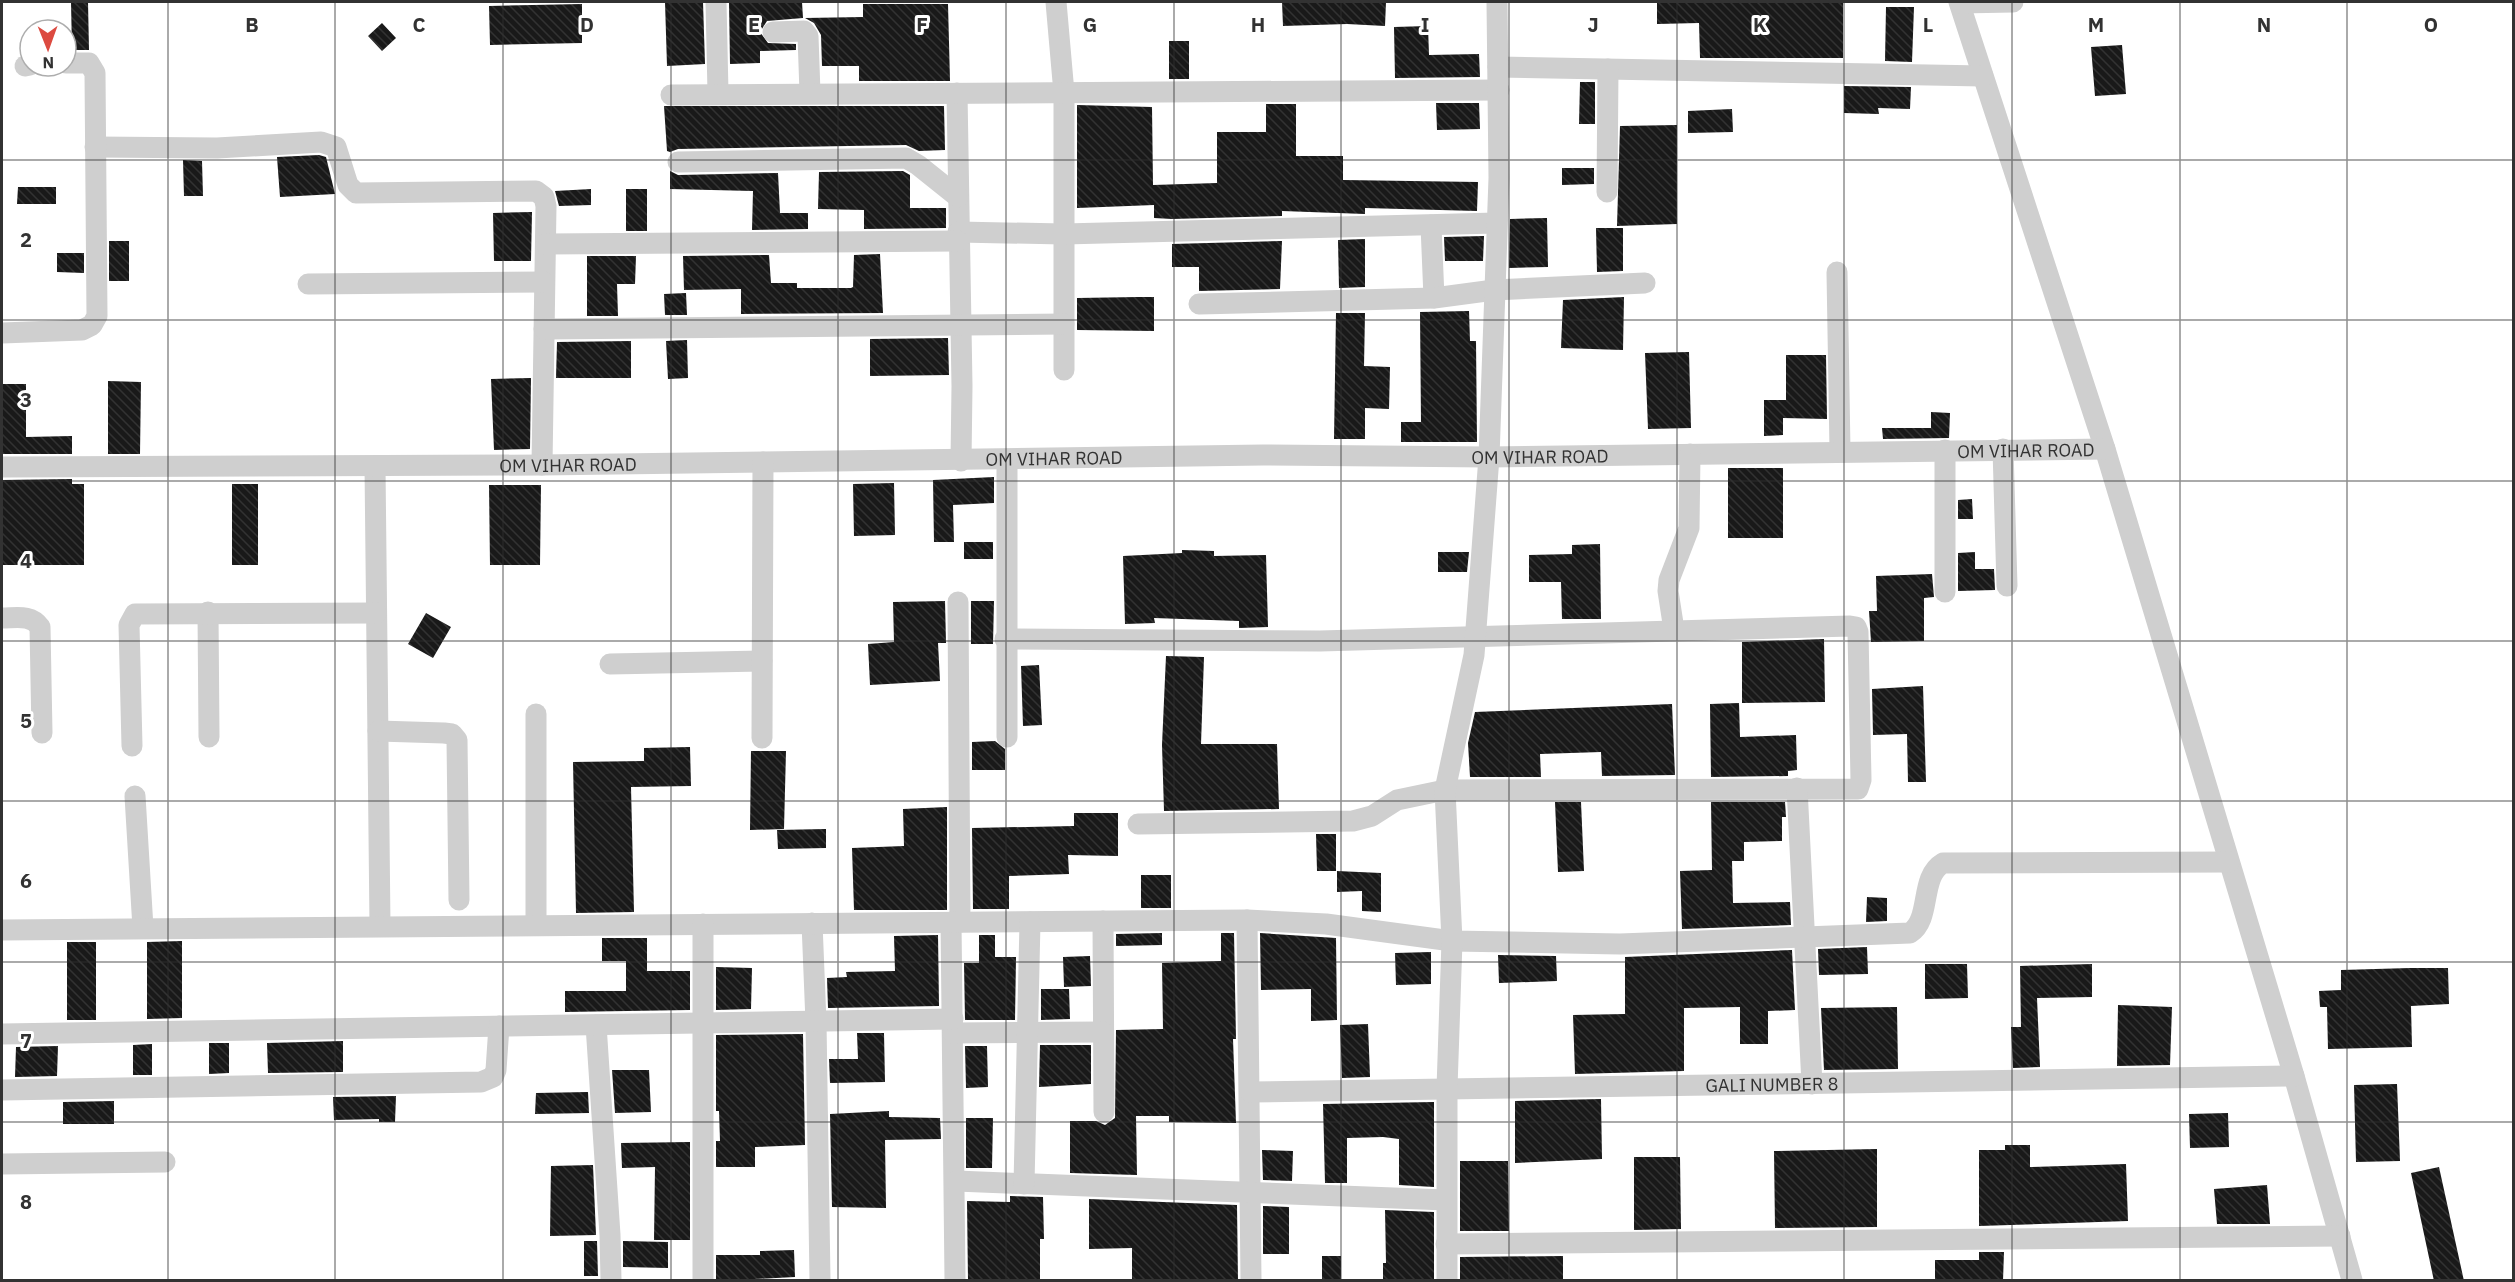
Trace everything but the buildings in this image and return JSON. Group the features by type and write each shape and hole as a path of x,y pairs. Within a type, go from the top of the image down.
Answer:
{"street":[{"path":"716,2 718,93"},
{"path":"1056,2 1064,93 1064,370"},
{"path":"1447,1281 1447,1088 1452,941 1445,790 1476,637 1489,457 1499,90 1497,2"},
{"path":"2013,2 1960,2 2105,449 2294,1076 2352,1281"},
{"path":"773,33 804,31 808,36 810,93"},
{"path":"2,333 82,330 92,325 97,316 94,68 83,62 78,62"},
{"path":"1498,67 1983,76"},
{"path":"1608,69 1608,192"},
{"path":"671,95 1499,90"},
{"path":"957,93 961,461"},
{"path":"95,147 331,144 341,156 348,185 356,193 536,190 544,197 546,206 543,465"},
{"path":"678,162 906,158 958,197"},
{"path":"546,244 958,237 1496,223"},
{"path":"1431,225 1434,298"},
{"path":"1837,272 1840,452"},
{"path":"308,284 544,282"},
{"path":"1199,304 1434,298 1494,290 1645,283"},
{"path":"544,329 1064,324"},
{"path":"2003,449 2007,585"},
{"name":"OM VIHAR ROAD","path":"2,467 1007,461 1263,455 1489,457 2105,449"},
{"path":"1945,592 1946,450"},
{"path":"1674,630 1668,591 1669,580 1689,528 1689,454"},
{"path":"1007,461 1005,639 1007,736"},
{"path":"762,738 763,462"},
{"path":"375,465 380,926"},
{"path":"955,1281 953,1026 958,602"},
{"path":"132,746 131,618 135,614 145,612 376,613"},
{"path":"208,612 209,737"},
{"path":"2,618 27,617 36,621 40,627 42,733"},
{"path":"1005,639 1320,641 1856,627 1859,637 1860,786 1853,790 1797,788 1445,790 1397,800 1372,816 1353,821 1138,824"},
{"path":"610,664 762,661"},
{"path":"536,714 536,925"},
{"path":"378,731 444,733 452,734 457,740 459,900"},
{"path":"1797,788 1812,1084"},
{"path":"135,796 143,928"},
{"path":"2,930 1247,920 1326,924 1452,941 1620,944 1910,933 1918,923 1934,871 1943,863 2229,862"},
{"path":"1247,920 1252,1194 1251,1281"},
{"path":"1103,921 1104,1112"},
{"path":"1024,1184 1030,922"},
{"path":"812,923 820,1281"},
{"path":"703,924 701,1023 703,1281"},
{"path":"2,1034 816,1022 953,1026 1028,1032 1104,1032"},
{"path":"596,1025 611,1281"},
{"path":"2,1090 481,1082 494,1077 499,1026"},
{"name":"GALI NUMBER 8","path":"1250,1092 2294,1076"},
{"path":"2,1164 165,1162"},
{"path":"956,1182 1446,1200"},
{"path":"1446,1244 2340,1236"}]}
